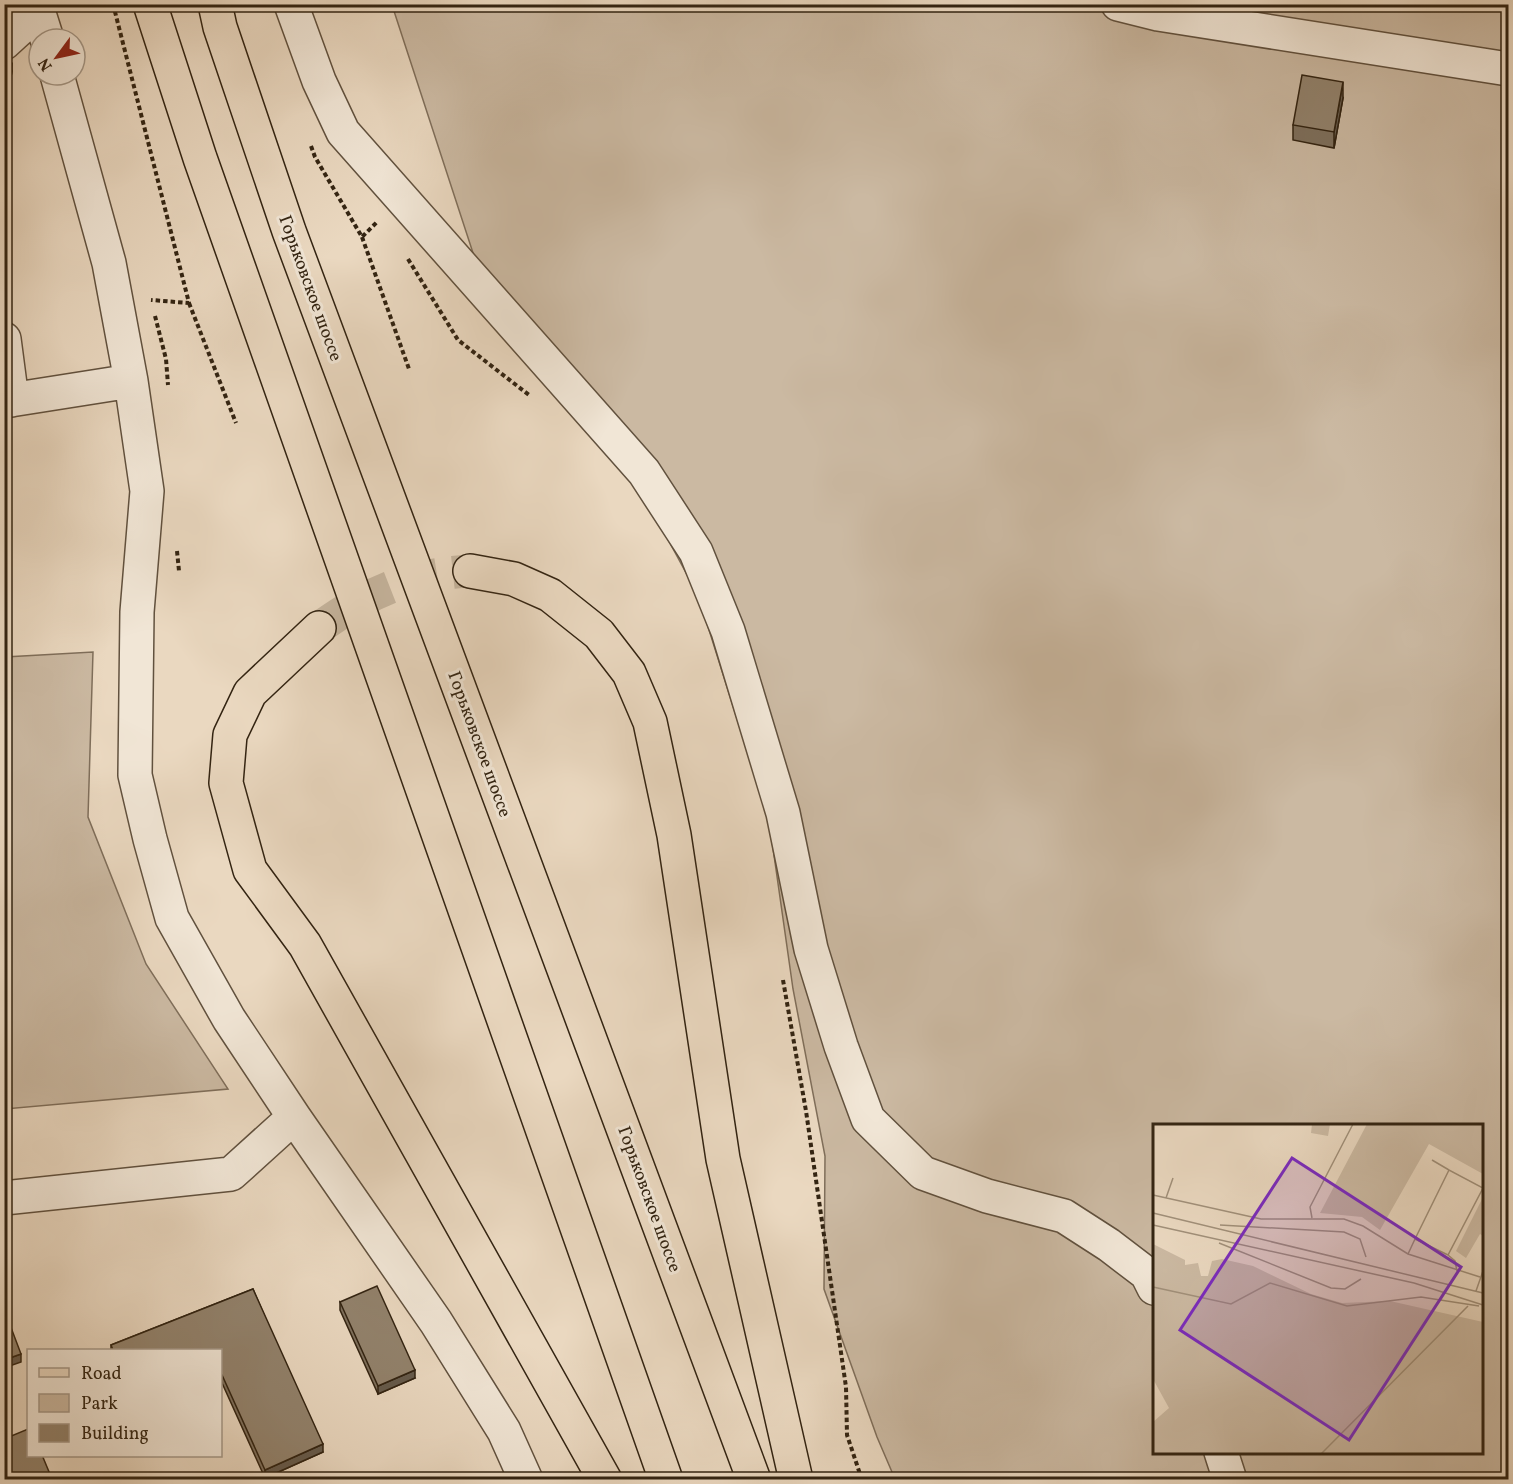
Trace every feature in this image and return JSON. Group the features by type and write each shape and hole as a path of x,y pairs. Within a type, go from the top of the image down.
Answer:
{"main road":[{"path":"150,4 204,169 666,1479"},
{"name":"Горьковское шоссе","path":"215,4 220,27 289,231 754,1479"},
{"path":"470,571 514,579 550,595 599,634 629,673 650,722 674,835 723,1159 796,1479"},
{"path":"319,628 250,693 230,735 226,783 250,870 305,945 605,1479"}],"street":[{"path":"291,4 319,81 343,132 638,464 696,552 728,631 783,813 811,949 841,1046 868,1119 922,1173 987,1196 1064,1216 1140,1268 1153,1284"},
{"path":"1118,4 1170,15 1509,69"},
{"path":"4,43 41,18"},
{"path":"60,87 109,263 131,381 147,491 137,612 135,775 172,918 229,1019 436,1322 504,1431 526,1479"},
{"path":"4,339 8,400 131,381"},
{"path":"4,1198 231,1174 294,1117"},
{"path":"1222,1454 1230,1479"}],"path":[{"path":"113,4 189,303 236,423"},
{"path":"362,237 409,369"},
{"path":"168,395 166,359 151,298 189,303"},
{"path":"177,548 179,571"}],"green space":[{"path":"392,5 1508,5 1508,1479 895,1479 877,1437 824,1289 825,1156 793,989 769,820 698,595 638,484 491,308"},
{"path":"93,652 88,817 146,964 228,1089 5,1109 5,657"}],"building":[{"path":"4,61 12,63 10,75 4,74"},
{"path":"1302,75 1343,82 1334,132 1293,125"},
{"path":"377,1286 415,1370 378,1386 340,1302"},
{"path":"253,1289 323,1444 265,1470 222,1375 222,1349 113,1349 111,1345"},
{"path":"4,1309 21,1354 4,1360"},
{"path":"27,1429 27,1457 43,1457 52,1479 4,1479 4,1439"}],"tunnel":[{"path":"319,628 356,604 390,587 427,576 470,571"}]}
